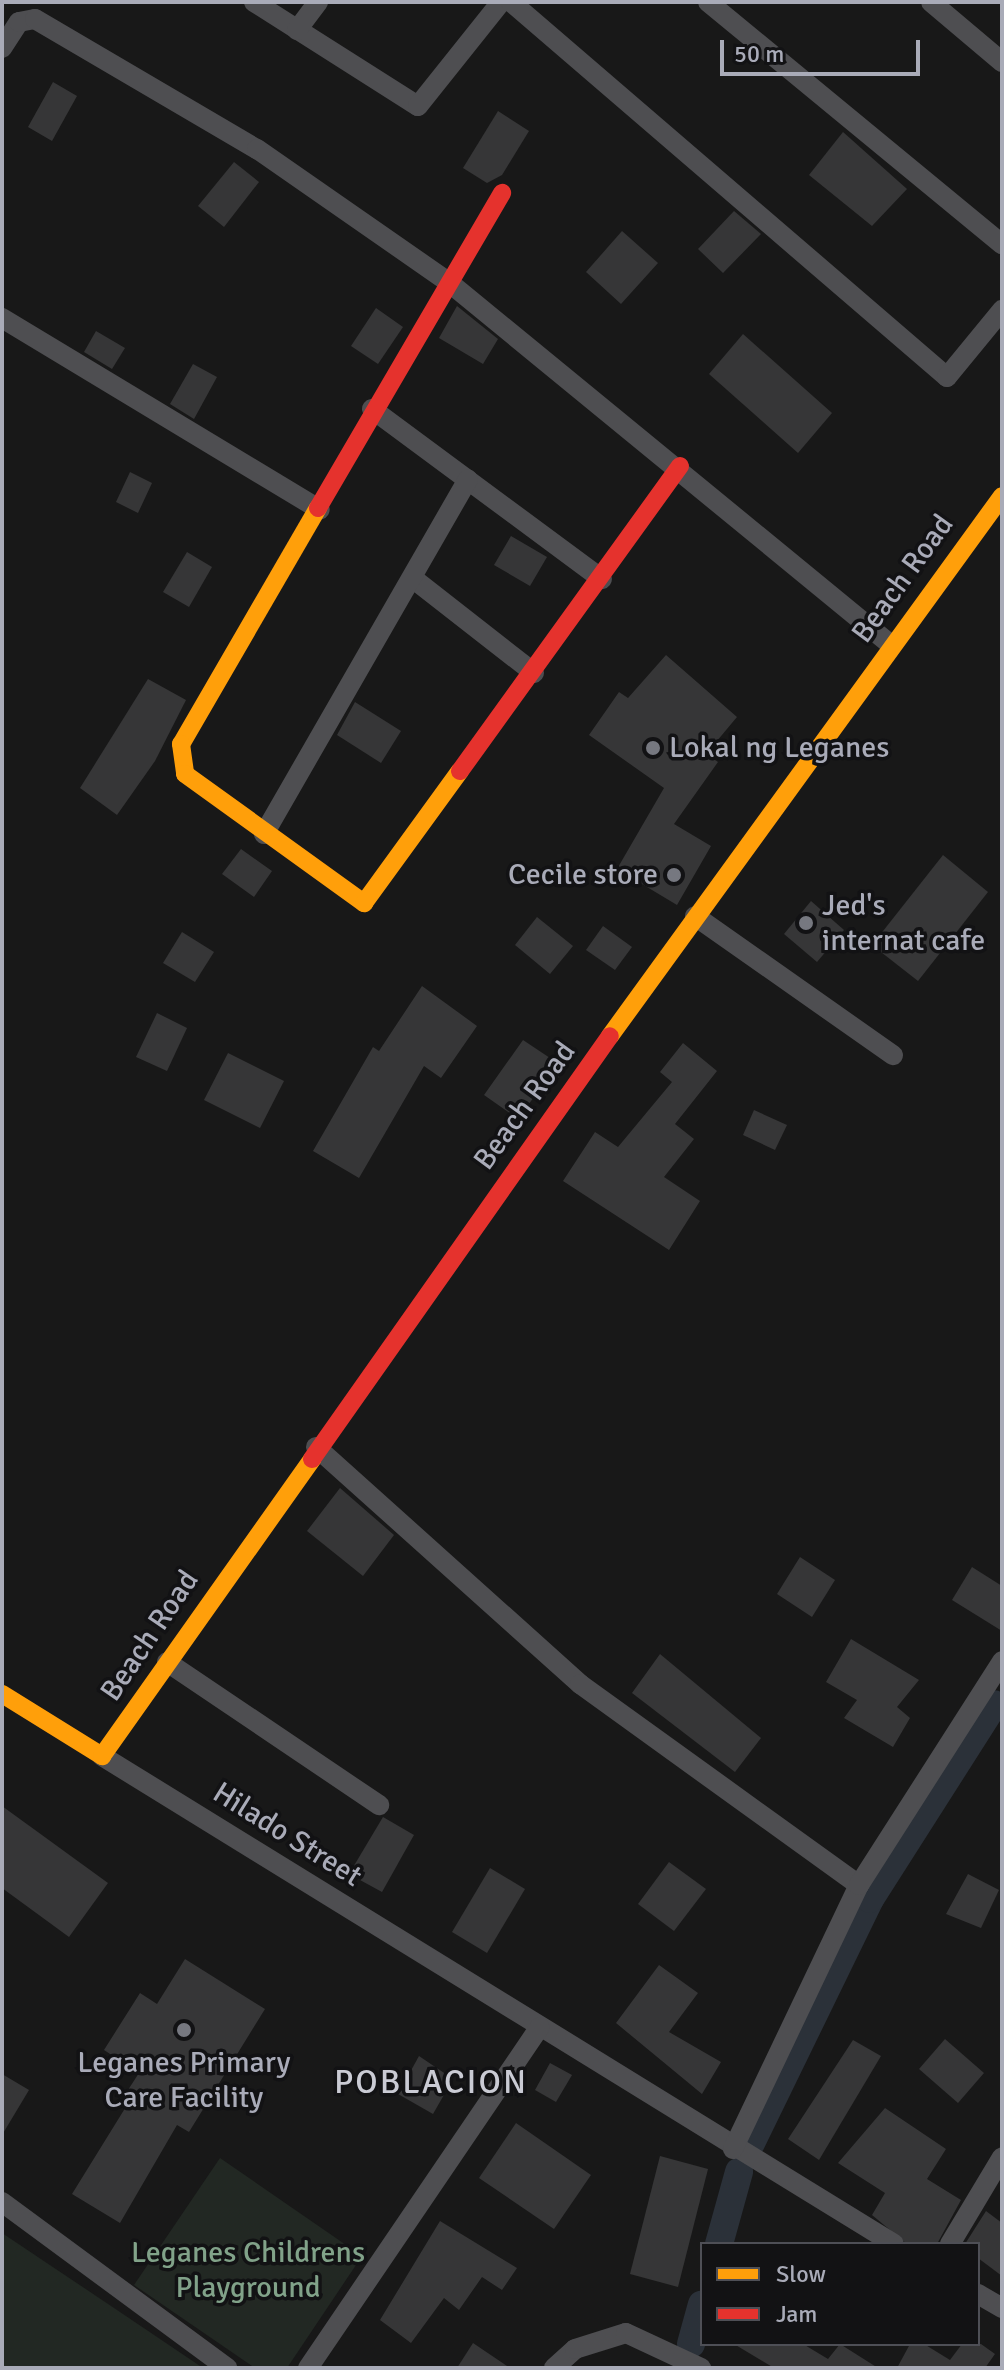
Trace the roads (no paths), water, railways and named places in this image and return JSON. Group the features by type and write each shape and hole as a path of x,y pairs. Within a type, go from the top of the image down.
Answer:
{"main road":[{"path":"502,193 451,284 372,409 320,510 181,744 185,774 264,834 364,903 602,579 680,466"},
{"name":"Beach Road","path":"102,1756 316,1447 890,644 996,519 1002,496"},
{"name":"Hilado Street","path":"2,1694 102,1756"}],"street":[{"path":"254,2 422,106 501,2"},
{"path":"297,30 318,2"},
{"path":"511,2 947,377 1002,310"},
{"path":"708,2 1002,244"},
{"path":"931,2 1002,62"},
{"path":"2,48 19,22 34,10 257,149 451,284 680,466 890,644"},
{"path":"2,318 320,510"},
{"path":"372,409 602,579"},
{"path":"264,834 415,580 468,479"},
{"path":"415,580 534,673"},
{"path":"695,916 893,1055"},
{"path":"316,1447 580,1684 859,1885"},
{"path":"733,2149 859,1885 994,1691 1002,1661"},
{"path":"167,1662 379,1805"},
{"name":"Hilado Street","path":"102,1756 733,2149 891,2242"},
{"path":"308,2368 540,2027"},
{"path":"951,2242 1002,2157"},
{"path":"2,2202 227,2368"},
{"path":"980,2295 1002,2308"},
{"path":"554,2368 575,2349 626,2333 701,2368"}],"waterway":[{"path":"751,2143 870,1899 994,1704"},
{"path":"720,2242 739,2172"},
{"path":"691,2344 700,2311"}],"place":[{"name":"Lokal ng Leganes","path":"653,748"},
{"name":"Cecile store","path":"674,875"},
{"name":"Jed's internat cafe","path":"806,923"},
{"name":"Leganes Primary Care Facility","path":"184,2030"}],"district":[{"name":"POBLACION","path":"431,2083"}],"park label":[{"name":"Leganes Childrens Playground","path":"248,2270"}]}
